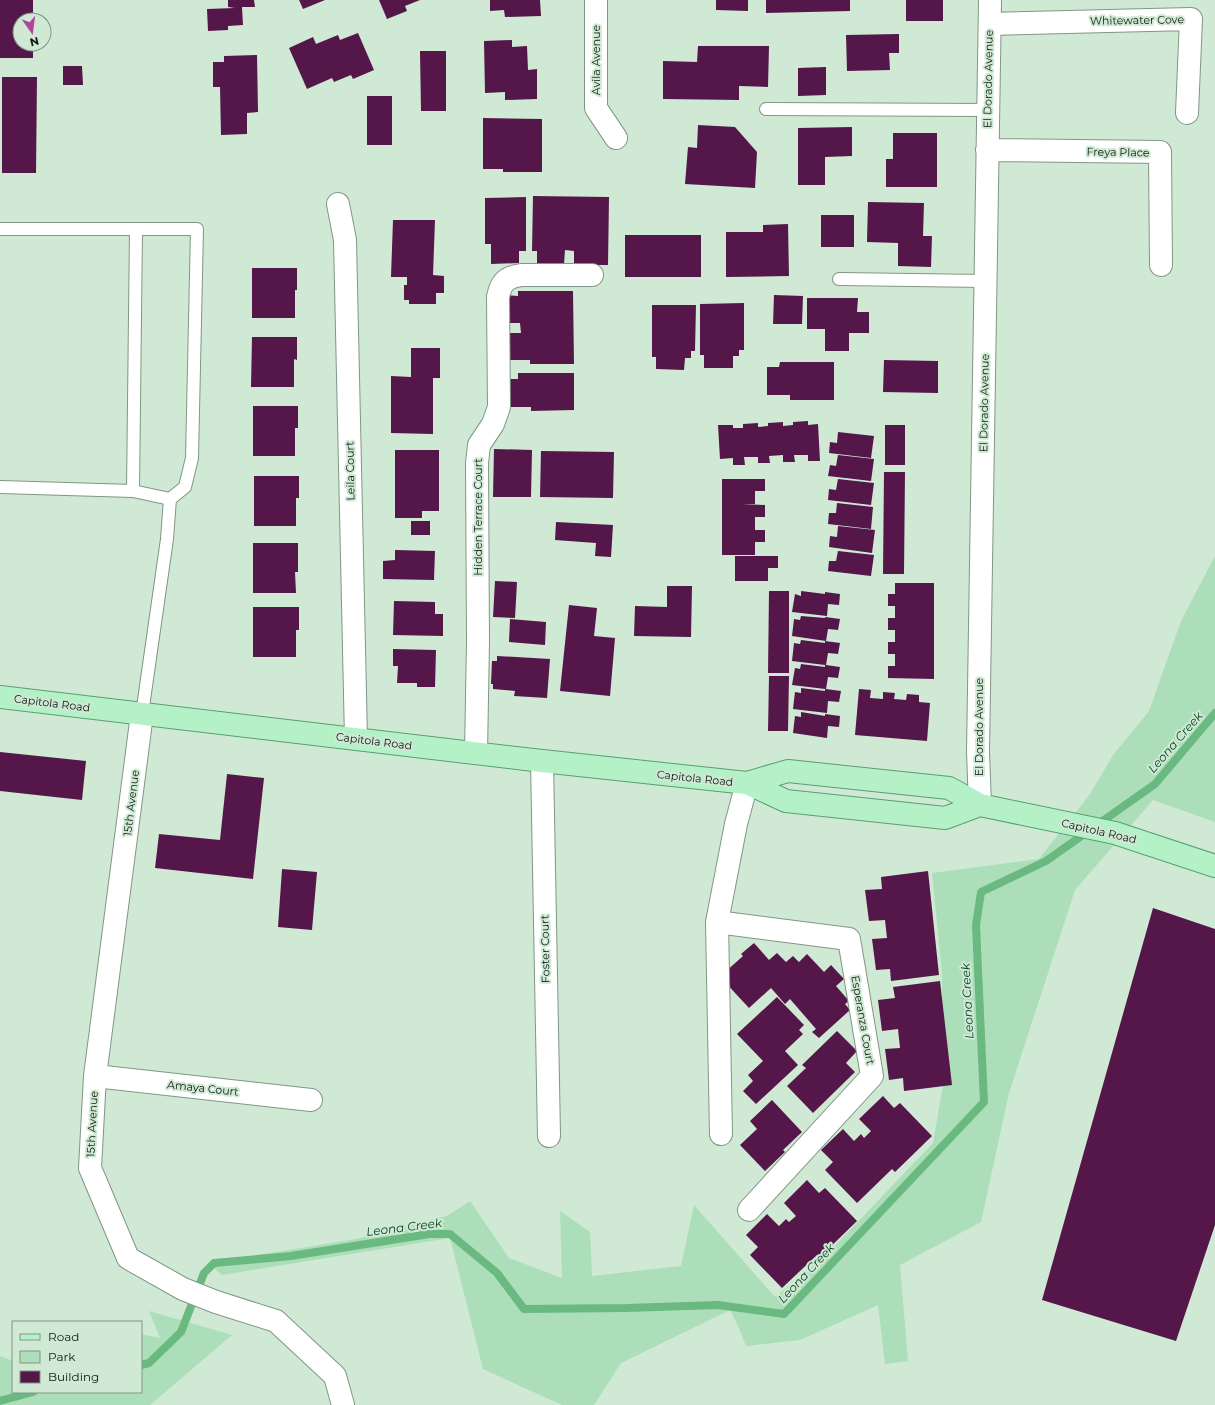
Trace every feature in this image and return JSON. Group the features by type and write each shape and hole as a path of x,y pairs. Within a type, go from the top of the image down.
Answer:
{"main road":[{"name":"Capitola Road","path":"0,697 542,761 747,783 786,801 946,818 980,805"},
{"name":"Capitola Road","path":"747,783 788,771 949,788 980,805 1115,833 1215,866"}],"street":[{"name":"Avila Avenue","path":"596,0 596,108 616,138"},
{"name":"El Dorado Avenue","path":"980,805 978,752 987,110 990,0"},
{"name":"Whitewater Cove","path":"990,24 1190,19 1187,113"},
{"name":"Freya Place","path":"987,150 1160,152 1161,265"},
{"name":"Leila Court","path":"338,204 344,240 356,739"},
{"name":"Hidden Terrace Court","path":"476,753 478,641 477,463 479,445 492,424 499,408 498,297 504,282 512,276 592,275"},
{"name":"15th Avenue","path":"142,714 95,1076 90,1168 128,1258 183,1289 216,1302 276,1321 335,1376 343,1405"},
{"name":"Foster Court","path":"542,761 548,1136"},
{"path":"721,1134 717,922 736,824 747,783"},
{"name":"Esperanza Court","path":"717,922 849,939 872,1076 748,1210"},
{"name":"Amaya Court","path":"95,1076 311,1100"}],"lane":[{"path":"766,110 987,110"},
{"path":"0,229 197,229 192,458 185,487 170,499 167,539 142,714"},
{"path":"133,491 136,229"},
{"path":"839,279 985,281"},
{"path":"0,486 133,491 170,499"}],"green space":[{"path":"1215,556 1215,822 1153,800 1075,890 1009,1093 981,1222 900,1265 908,1361 885,1364 878,1305 800,1340 746,1346 730,1310 621,1363 594,1405 562,1405 483,1369 450,1238 222,1275 208,1263 356,1239 447,1216 470,1201 509,1258 562,1278 560,1211 590,1232 592,1276 681,1266 694,1205 775,1297 826,1255 933,1143 943,1084 942,973 932,873 1039,859 1090,794 1113,755 1149,711 1181,621"},
{"path":"149,1311 232,1335 150,1405 0,1405 0,1356 12,1361 12,1393 142,1393 142,1334 160,1338"}],"building":[{"path":"0,0 33,0 33,12 12,12 12,52 33,52 33,58 0,58"},
{"path":"228,0 254,0 255,7 242,7 243,25 228,26 228,30 208,31 207,9 235,8 228,7"},
{"path":"299,0 325,0 303,9"},
{"path":"379,0 420,0 405,6 407,11 387,19"},
{"path":"490,0 540,0 541,16 505,17 504,10 490,11"},
{"path":"716,0 748,0 748,11 716,10"},
{"path":"766,0 850,0 850,11 766,13"},
{"path":"906,0 943,0 943,21 906,21"},
{"path":"358,33 374,70 353,79 351,75 334,82 332,78 307,89 289,48 313,37 316,44 338,35 340,40"},
{"path":"899,34 899,53 889,53 890,70 847,71 846,35"},
{"path":"512,40 512,47 527,46 528,70 537,69 537,99 505,100 505,92 485,93 484,41"},
{"path":"698,46 769,46 768,87 739,86 739,100 663,99 663,61 697,62"},
{"path":"420,51 446,51 446,111 421,111"},
{"path":"257,55 258,112 247,113 247,134 221,135 220,87 213,87 213,62 224,62 224,56"},
{"path":"63,66 82,66 83,85 63,85"},
{"path":"826,67 826,95 798,96 798,68"},
{"path":"2,77 37,77 36,173 2,173"},
{"path":"367,96 392,96 392,145 367,145"},
{"path":"483,118 542,119 542,172 503,172 503,169 483,169"},
{"path":"698,125 735,127 757,152 755,188 685,184 688,147 697,148"},
{"path":"852,127 852,156 825,157 825,185 798,185 798,128"},
{"path":"893,133 937,133 937,187 886,187 886,159 893,159"},
{"path":"533,196 609,197 608,265 574,265 574,251 565,250 564,265 537,265 537,251 532,251"},
{"path":"526,197 526,251 519,251 519,263 491,264 491,244 485,244 485,198"},
{"path":"868,202 924,203 923,236 932,236 931,267 898,266 898,243 867,242"},
{"path":"821,215 854,215 854,247 821,247"},
{"path":"393,220 435,220 433,275 444,276 444,293 436,293 436,304 409,304 409,300 404,300 404,285 407,285 407,277 391,277"},
{"path":"788,224 789,276 726,277 726,232 763,232 763,225"},
{"path":"625,235 701,235 701,277 625,277"},
{"path":"252,268 297,268 295,318 252,318"},
{"path":"518,291 573,291 574,364 530,364 530,360 506,360 506,333 521,333 520,323 505,323 505,295 518,296"},
{"path":"774,295 803,296 802,324 773,324"},
{"path":"807,298 858,298 857,312 869,312 869,333 849,333 849,351 825,351 825,329 807,329"},
{"path":"744,303 744,350 739,350 739,356 733,356 733,368 704,368 704,355 700,355 700,304"},
{"path":"652,305 696,305 695,351 691,351 691,358 685,358 684,370 656,369 656,357 652,357"},
{"path":"252,337 297,337 297,360 294,359 294,387 251,387"},
{"path":"411,348 440,348 440,378 433,378 433,434 391,433 391,376 411,377"},
{"path":"884,360 938,361 938,393 883,392"},
{"path":"780,362 834,362 834,400 790,400 790,395 767,395 767,367 779,367"},
{"path":"518,373 574,373 574,410 531,411 531,407 506,407 506,379 518,379"},
{"path":"253,406 298,406 298,428 295,428 295,456 253,456"},
{"path":"808,421 808,425 818,424 820,461 808,461 808,455 794,455 795,462 783,462 783,455 769,456 770,463 758,463 758,457 744,457 745,465 733,465 733,458 720,459 718,425 733,425 733,428 743,428 743,424 758,423 758,427 768,426 768,423 783,422 783,426 793,425 793,422"},
{"path":"885,425 905,425 905,465 885,465"},
{"path":"838,432 874,436 871,458 829,453 830,442 837,443"},
{"path":"494,449 532,450 531,497 493,497"},
{"path":"395,450 439,450 439,511 422,511 422,518 395,518"},
{"path":"541,451 614,452 613,498 540,497"},
{"path":"838,455 874,459 871,481 828,476 830,465 836,466"},
{"path":"884,472 905,472 904,574 883,574"},
{"path":"254,476 299,476 299,498 296,498 296,526 254,526"},
{"path":"722,479 765,479 765,491 755,491 755,504 742,504 765,505 765,517 755,517 755,530 765,530 765,542 755,542 755,555 722,555"},
{"path":"838,479 874,483 871,505 828,500 829,489 836,490"},
{"path":"837,503 873,507 871,529 828,524 829,513 836,513"},
{"path":"411,521 430,521 430,535 411,535"},
{"path":"556,522 613,525 611,557 595,556 596,543 555,540"},
{"path":"838,526 875,530 872,553 829,547 830,536 837,537"},
{"path":"253,543 298,543 298,572 295,572 296,593 253,593"},
{"path":"395,550 435,551 434,580 383,579 383,561 395,560"},
{"path":"838,551 874,555 871,576 828,571 829,561 836,561"},
{"path":"735,556 778,556 778,568 768,568 768,581 735,581"},
{"path":"495,581 517,582 515,618 493,617"},
{"path":"895,583 934,583 934,679 888,678 888,666 895,666 895,654 888,654 888,642 895,642 895,630 888,630 888,618 895,618 895,606 888,606 888,594 895,594"},
{"path":"667,586 692,586 691,637 634,636 635,606 667,607"},
{"path":"769,591 789,591 789,673 768,673"},
{"path":"801,591 840,594 839,605 828,604 827,616 792,612 795,594 801,596"},
{"path":"394,601 435,602 435,614 443,614 443,636 393,635"},
{"path":"569,605 597,608 594,636 615,638 610,696 560,691"},
{"path":"253,607 299,607 299,630 296,630 296,657 253,657"},
{"path":"801,616 840,619 838,630 828,629 826,641 792,636 794,619 800,620"},
{"path":"510,619 546,622 545,645 509,642"},
{"path":"801,640 840,643 838,654 828,653 826,665 840,667 838,678 828,677 826,689 841,691 839,702 828,701 827,713 793,709 795,692 801,693 801,688 825,691 825,689 792,685 795,668 800,669 801,664 825,667 825,665 792,661 794,643 800,644"},
{"path":"393,649 436,650 435,687 417,687 417,683 397,683 398,666 393,666"},
{"path":"497,656 550,659 547,698 514,696 515,691 493,689 493,684 491,684 492,661 497,661"},
{"path":"769,676 789,676 788,731 768,731"},
{"path":"859,689 871,690 870,698 883,699 883,692 895,693 894,699 906,700 907,694 919,695 919,702 930,703 927,741 855,735"},
{"path":"801,712 825,716 825,714 840,716 839,727 828,726 827,738 793,733 795,716 801,717"},
{"path":"0,752 86,761 82,800 0,791"},
{"path":"227,774 264,778 253,879 155,868 159,834 220,840"},
{"path":"282,869 317,872 312,930 278,927"},
{"path":"928,871 939,975 891,981 890,969 876,970 872,939 887,938 885,920 869,921 865,890 882,889 881,877"},
{"path":"1153,908 1215,929 1215,1225 1176,1341 1042,1300"},
{"path":"754,943 769,960 777,953 786,962 793,956 799,962 807,954 824,972 831,965 844,979 836,986 849,1001 845,1004 850,1010 819,1038 812,1032 816,1029 790,999 785,1004 771,988 749,1008 723,980 724,973 743,956 741,954"},
{"path":"940,981 952,1085 904,1091 903,1078 889,1080 885,1049 900,1048 898,1029 882,1031 878,1000 895,998 893,987"},
{"path":"777,997 804,1025 799,1030 803,1034 785,1051 798,1065 756,1104 743,1091 753,1081 748,1075 763,1061 737,1034"},
{"path":"837,1031 857,1051 846,1063 855,1072 813,1113 787,1086 806,1068 802,1065"},
{"path":"883,1096 894,1108 900,1103 932,1136 895,1172 892,1169 857,1203 825,1170 833,1162 821,1150 843,1129 854,1141 861,1134 864,1138 871,1131 859,1119"},
{"path":"772,1100 802,1132 783,1150 785,1152 765,1171 740,1145 757,1129 750,1121"},
{"path":"807,1180 819,1193 825,1188 857,1221 820,1257 817,1255 782,1288 750,1255 758,1247 746,1235 767,1214 779,1226 786,1219 789,1222 796,1216 784,1203"}],"waterway":[{"name":"Leona Creek","path":"142,1365 149,1363 181,1332 204,1273 214,1263 291,1256 429,1234 450,1234 497,1273 524,1309 718,1305 784,1314 984,1102 976,925 981,892 1046,861 1155,784 1215,713"},
{"name":"Leona Creek","path":"0,1401 29,1393"}]}
